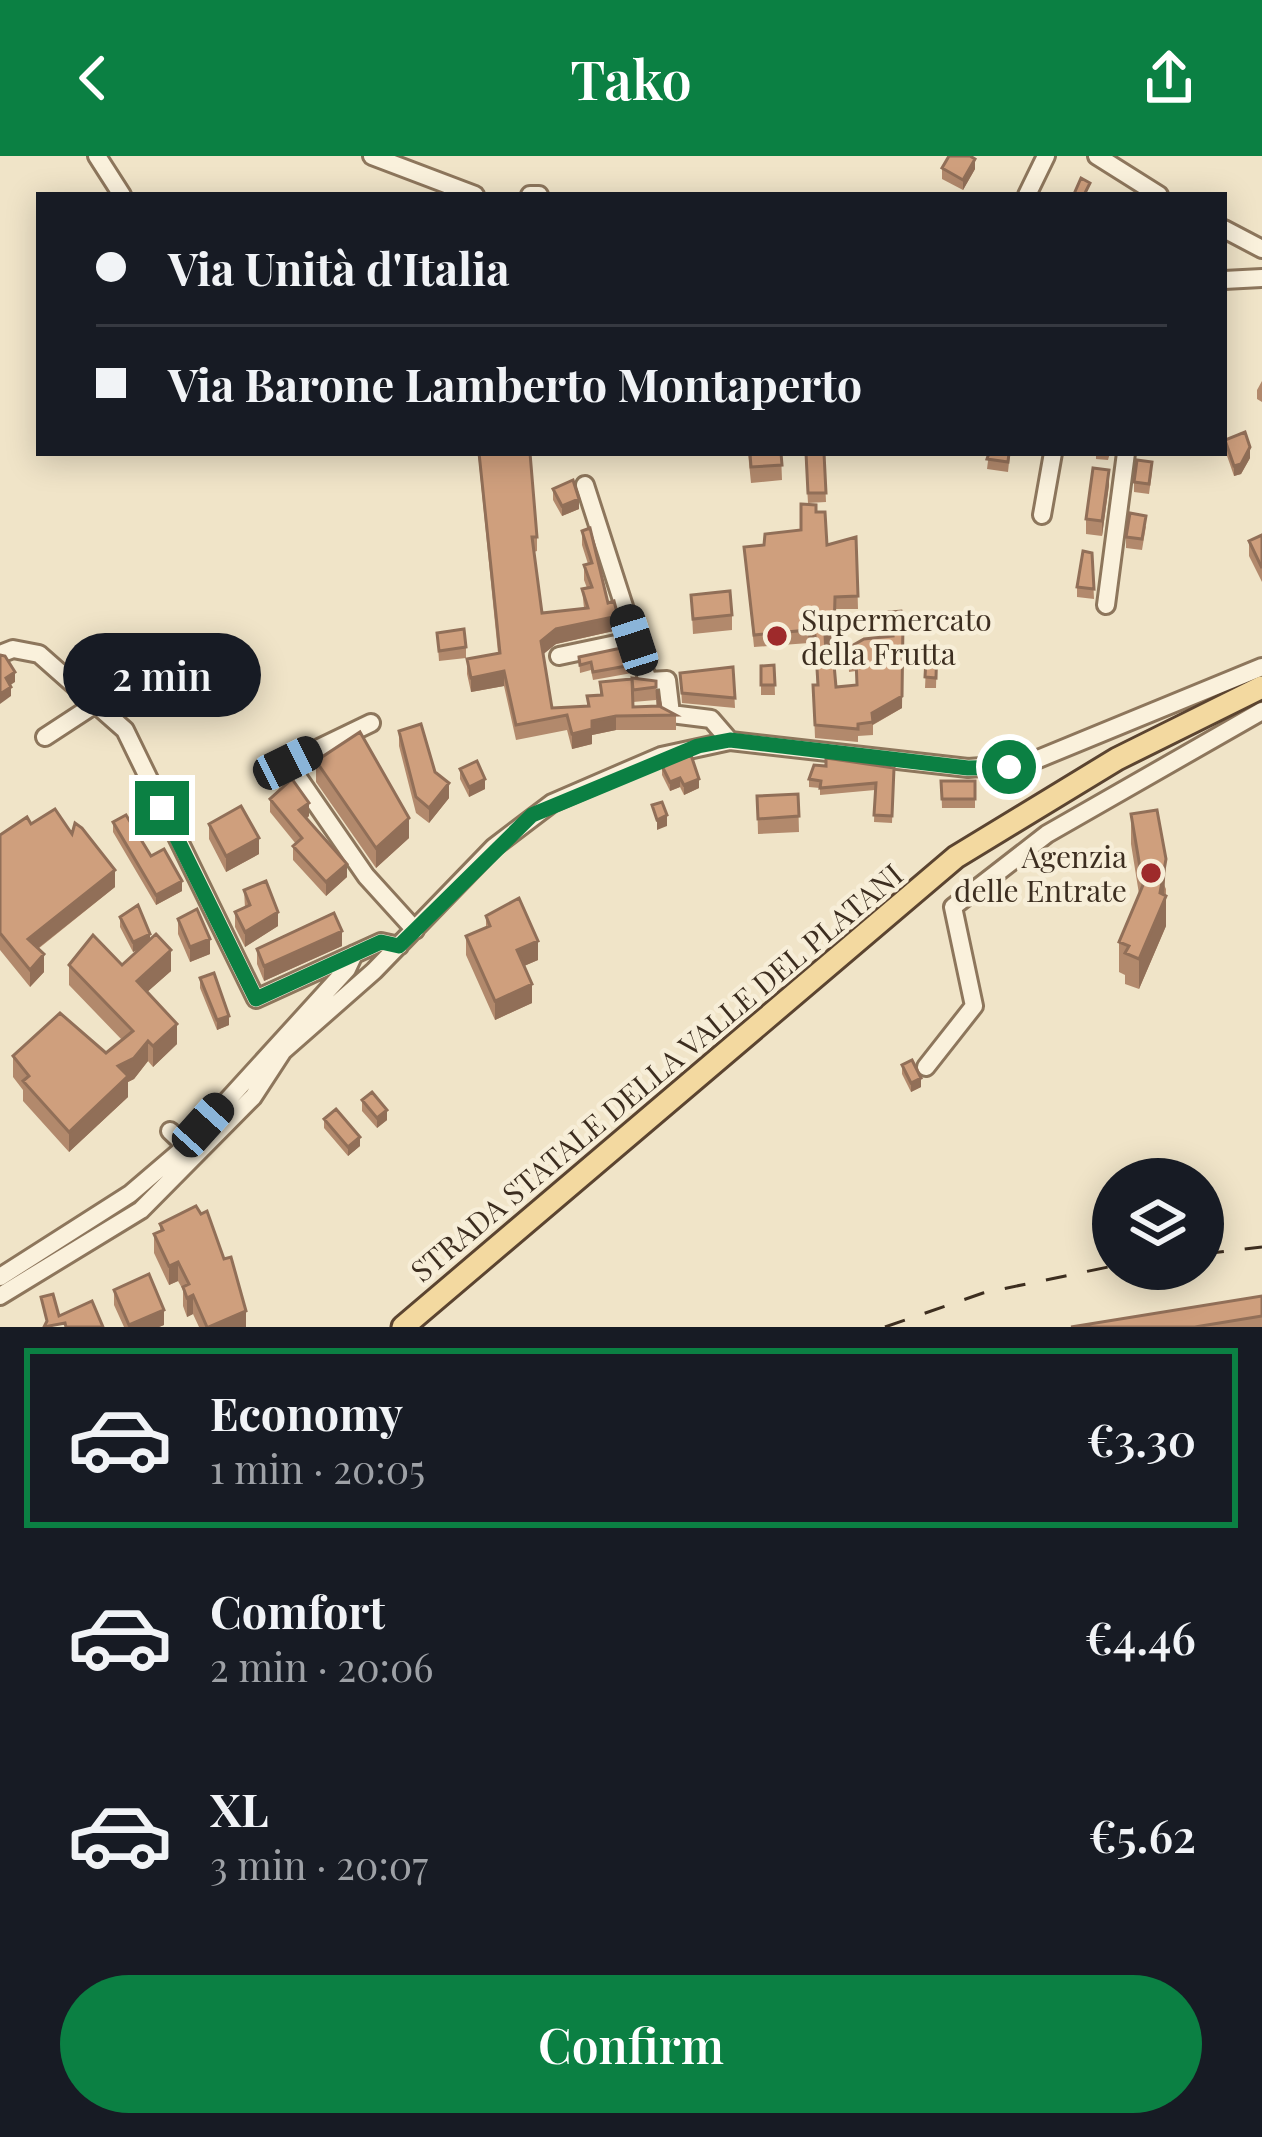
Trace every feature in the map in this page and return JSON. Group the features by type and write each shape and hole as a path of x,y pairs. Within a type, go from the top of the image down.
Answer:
{"main road":[{"name":"STRADA STATALE DELLA VALLE DEL PLATANI","path":"403,1327 956,857 1117,759 1262,687"}],"street":[{"path":"97,156 120,192"},
{"path":"372,156 468,192"},
{"path":"1028,192 1046,156"},
{"path":"1101,158 1154,192"},
{"path":"1227,231 1262,249"},
{"path":"1227,280 1262,278"},
{"path":"1042,515 1052,456"},
{"path":"1106,605 1126,456"},
{"path":"585,485 648,681 667,680 671,714 711,719 730,740"},
{"path":"560,656 634,640"},
{"path":"0,654 13,649 39,654 124,730 256,999 381,942 399,946"},
{"path":"285,1043 399,946 494,847 532,815 661,756 730,740 846,748 982,769 1026,764 1262,667"},
{"path":"45,737 97,703"},
{"path":"926,1067 974,1006 953,907 1048,834 1262,711"},
{"path":"371,723 288,763 389,906 415,930"},
{"path":"0,1296 103,1237 253,1097 285,1043 347,969 354,954"},
{"path":"170,1131 191,1151"},
{"path":"0,1277 191,1151"}],"building":[{"path":"949,156 975,159 963,180 942,168"},
{"path":"1081,178 1090,183 1086,192 1075,192"},
{"path":"1245,432 1250,447 1241,464 1234,466 1227,439"},
{"path":"479,456 530,456 537,537 532,537 542,613 588,608 582,589 592,587 584,565 592,563 582,531 590,528 608,603 614,601 618,616 556,629 541,641 552,708 589,706 587,696 602,695 600,682 632,679 633,707 658,706 657,690 661,707 676,715 616,716 592,721 592,729 572,734 567,715 516,725 504,671 471,678 467,659 500,653"},
{"path":"750,456 781,456 782,465 751,467"},
{"path":"806,456 824,456 826,493 808,493"},
{"path":"988,456 1009,456 1008,462"},
{"path":"1137,460 1152,462 1149,484 1134,482"},
{"path":"1093,468 1109,470 1102,521 1086,519"},
{"path":"573,480 579,499 562,506 553,489"},
{"path":"801,504 816,505 816,512 825,512 827,545 856,537 858,596 835,597 834,632 825,634 826,654 833,653 836,687 857,685 856,659 849,659 848,648 864,639 893,636 889,612 901,611 902,696 872,713 873,722 858,724 858,729 815,725 815,636 810,638 809,630 754,635 744,547 764,545 765,534 801,530"},
{"path":"1130,513 1146,516 1142,539 1126,537"},
{"path":"1262,535 1262,568 1249,541"},
{"path":"1083,551 1092,553 1094,589 1077,587"},
{"path":"730,591 732,615 693,619 691,595"},
{"path":"464,629 466,647 439,651 437,633"},
{"path":"927,642 937,643 936,678 925,677"},
{"path":"626,647 632,665 593,672 591,662 580,665 579,657"},
{"path":"0,655 15,672 6,678 11,687 0,694"},
{"path":"774,665 775,685 761,685 761,666"},
{"path":"733,667 735,698 682,693 680,673"},
{"path":"632,678 656,681 656,687 633,690"},
{"path":"421,724 435,772 449,783 429,808 416,797 399,731"},
{"path":"360,732 409,818 376,848 316,761"},
{"path":"691,755 699,779 684,785 680,778 670,782 662,766"},
{"path":"826,758 894,768 892,816 874,815 876,783 820,788 821,781 809,779 814,765 826,766"},
{"path":"477,761 485,779 469,787 460,769"},
{"path":"292,779 309,803 299,810 347,864 326,882 293,846 302,838 270,799"},
{"path":"941,781 975,781 975,799 942,799"},
{"path":"798,794 799,816 758,819 757,796"},
{"path":"662,802 667,815 657,820 652,805"},
{"path":"241,806 259,838 226,856 209,824"},
{"path":"55,809 72,834 75,823 82,828 115,870 28,939 44,954 30,970 0,933 0,835 27,817 31,824"},
{"path":"1157,810 1166,859 1160,893 1166,896 1139,959 1125,953 1129,946 1119,942 1143,885 1131,814"},
{"path":"126,815 151,856 164,849 182,881 156,895 113,822"},
{"path":"266,881 278,912 245,932 235,912 250,905 244,890"},
{"path":"519,898 538,941 517,950 532,984 495,1001 466,936 490,926 486,916"},
{"path":"138,905 150,934 133,942 120,917"},
{"path":"197,909 210,939 190,947 178,919"},
{"path":"334,913 342,931 264,966 257,949"},
{"path":"156,934 171,950 137,981 177,1024 153,1046 148,1041 134,1058 118,1066 128,1076 69,1132 23,1081 29,1076 13,1056 60,1013 106,1053 133,1031 69,965 93,935 122,965"},
{"path":"214,973 229,1016 217,1020 200,978"},
{"path":"912,1060 921,1078 911,1083 902,1065"},
{"path":"372,1092 387,1110 377,1118 362,1100"},
{"path":"336,1109 360,1137 348,1147 324,1119"},
{"path":"196,1206 201,1214 207,1211 224,1259 231,1257 246,1311 209,1327 193,1295 187,1298 183,1287 189,1284 178,1262 169,1266 154,1234 163,1230 160,1224"},
{"path":"149,1274 164,1310 129,1325 114,1290"},
{"path":"53,1294 59,1316 92,1301 103,1327 66,1327 65,1323 44,1327 41,1297"},
{"path":"1262,1296 1262,1316 1195,1327 1071,1327"}],"railway":[{"path":"1224,1252 1262,1247"},
{"path":"885,1327 983,1293 1092,1270"}],"place":[{"name":"Supermercato della Frutta","path":"777,636"},
{"name":"Agenzia delle Entrate","path":"1151,873"}],"route":[{"path":"162,808 256,999 381,942 399,946 519,824 553,803 661,756 730,740 968,768 1009,767"}]}
